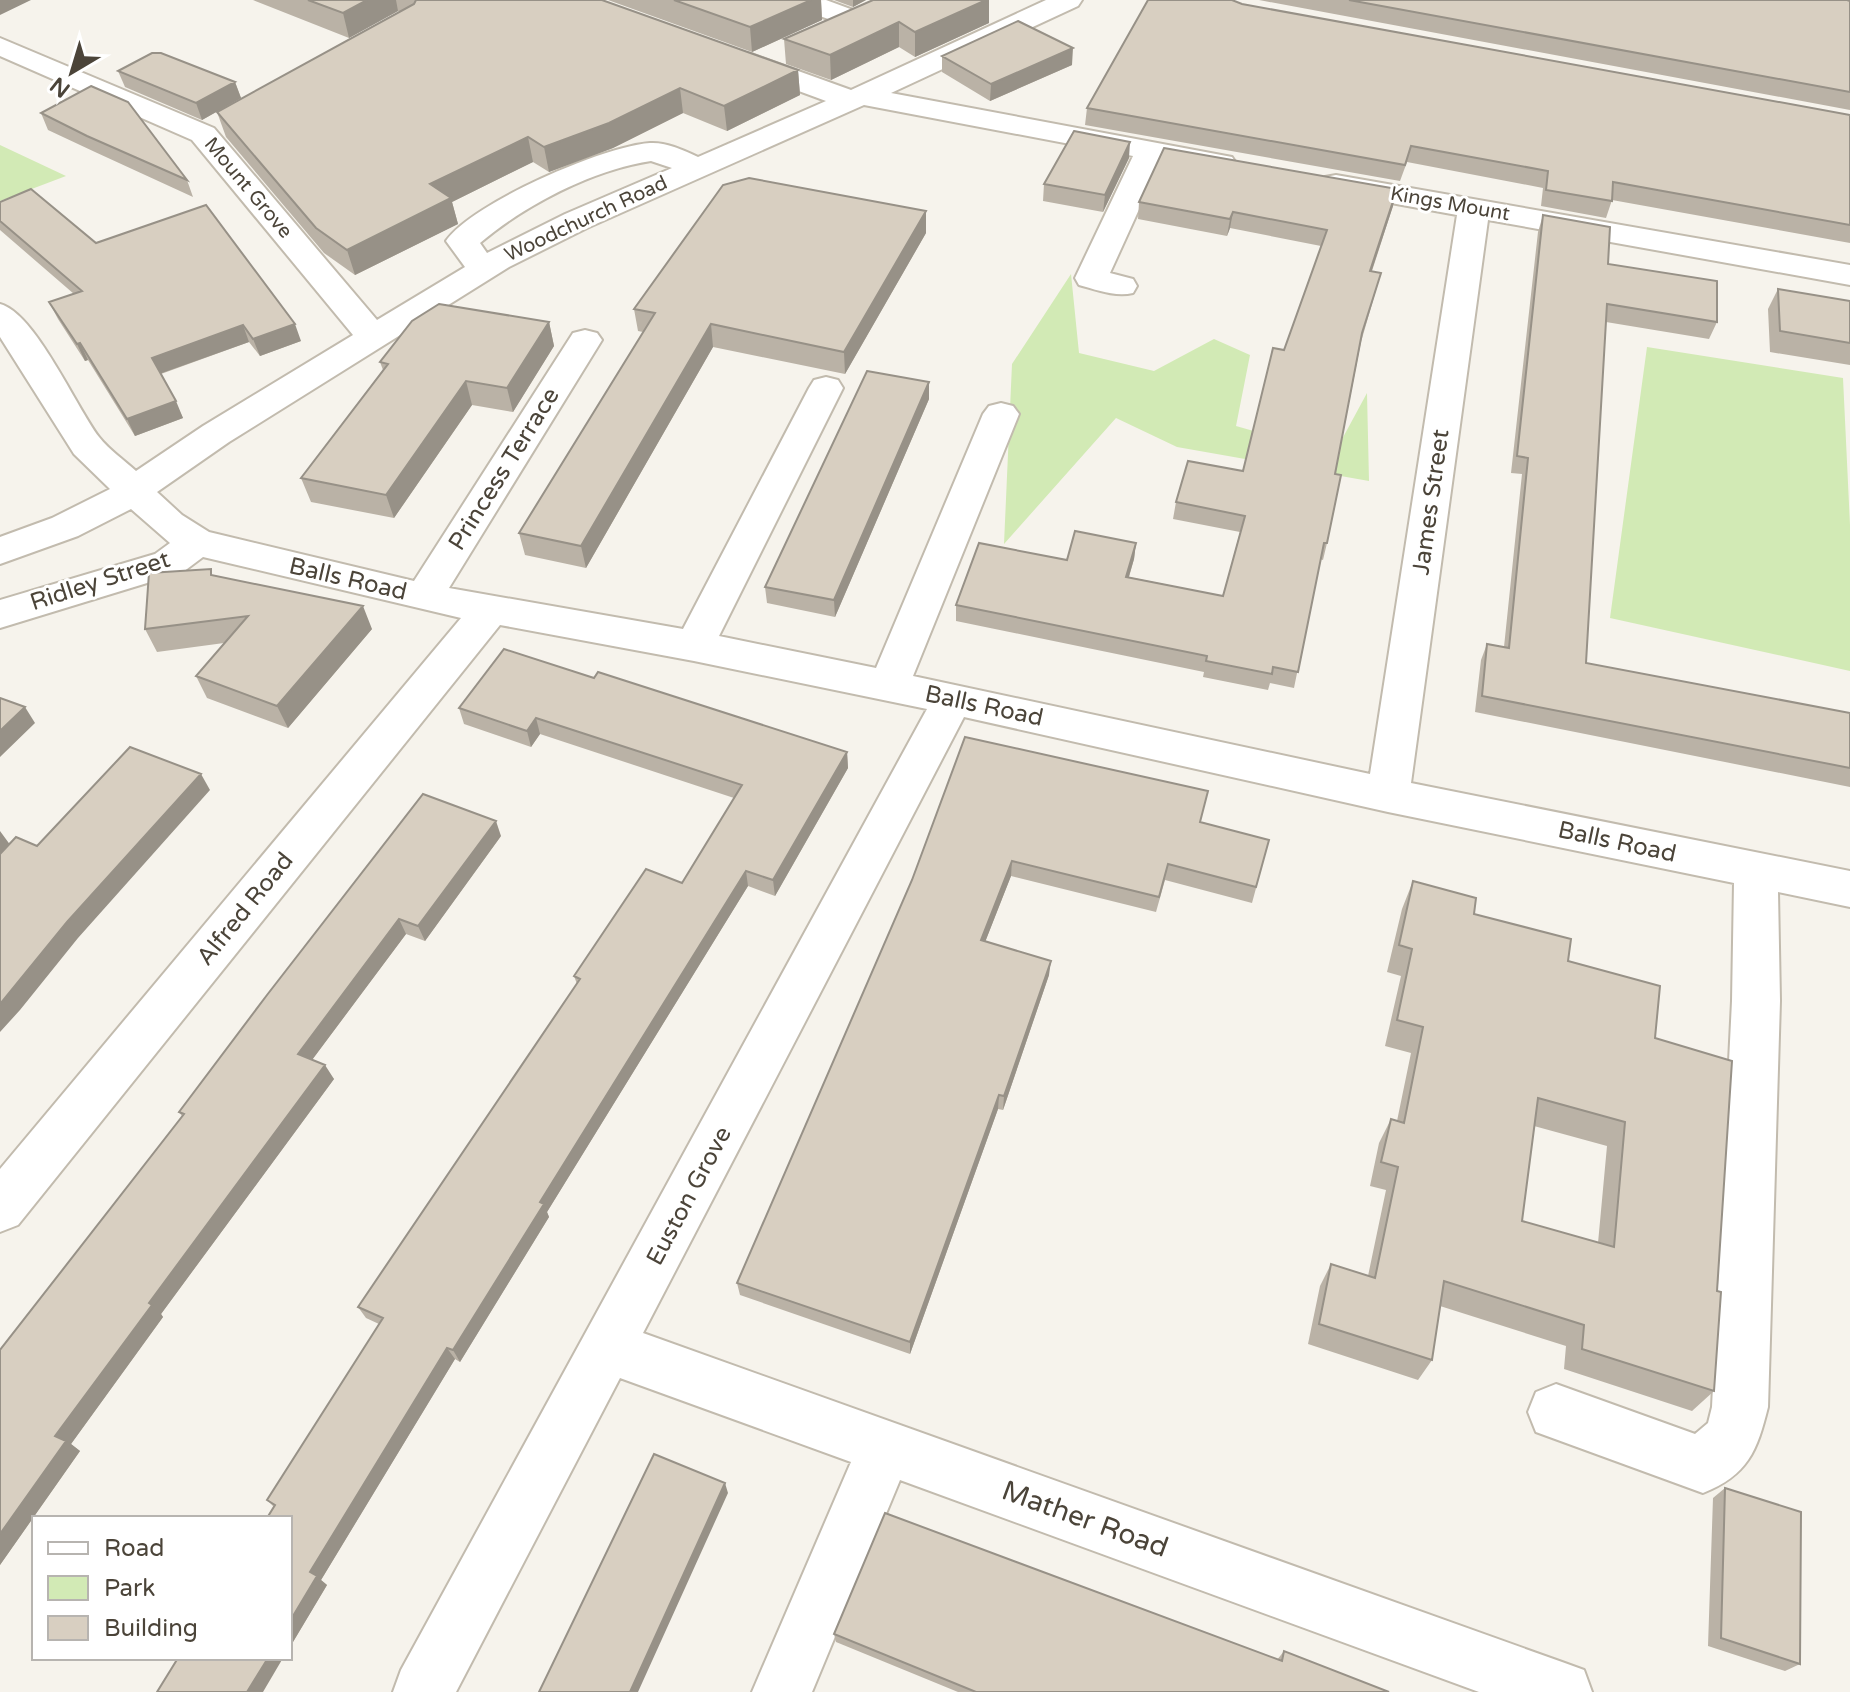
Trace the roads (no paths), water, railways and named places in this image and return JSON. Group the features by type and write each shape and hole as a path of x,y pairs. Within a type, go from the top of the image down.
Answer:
{"street":[{"name":"Woodchurch Road","path":"0,551 65,527 134,491 216,434 483,269 576,221 856,98 1018,11 1068,0"},
{"path":"804,1 864,15 826,32"},
{"name":"Mount Grove","path":"0,46 203,134 374,338"},
{"path":"712,49 856,98 1243,167"},
{"path":"754,64 783,51"},
{"path":"203,134 231,119"},
{"path":"1121,286 1091,278 1150,151"},
{"path":"483,269 462,241 478,226 523,200 627,154 654,152 669,155 697,168"},
{"name":"Kings Mount","path":"1304,178 1850,275"},
{"name":"James Street","path":"1388,795 1474,208"},
{"name":"Balls Road","path":"0,314 31,354 87,446 181,534 197,542 424,597 694,646 953,699 1388,795 1850,889"},
{"name":"Princess Terrace","path":"424,597 585,340"},
{"path":"694,646 826,388"},
{"path":"888,687 1001,414"},
{"name":"Ridley Street","path":"0,614 169,563 197,542"},
{"name":"Alfred Road","path":"0,1208 490,610"},
{"name":"Euston Grove","path":"423,1692 953,699"},
{"path":"1556,1412 1703,1465 1732,1439 1740,1407 1756,1001 1756,870"},
{"name":"Mather Road","path":"608,1347 1562,1692"},
{"path":"782,1692 886,1447"}]}
